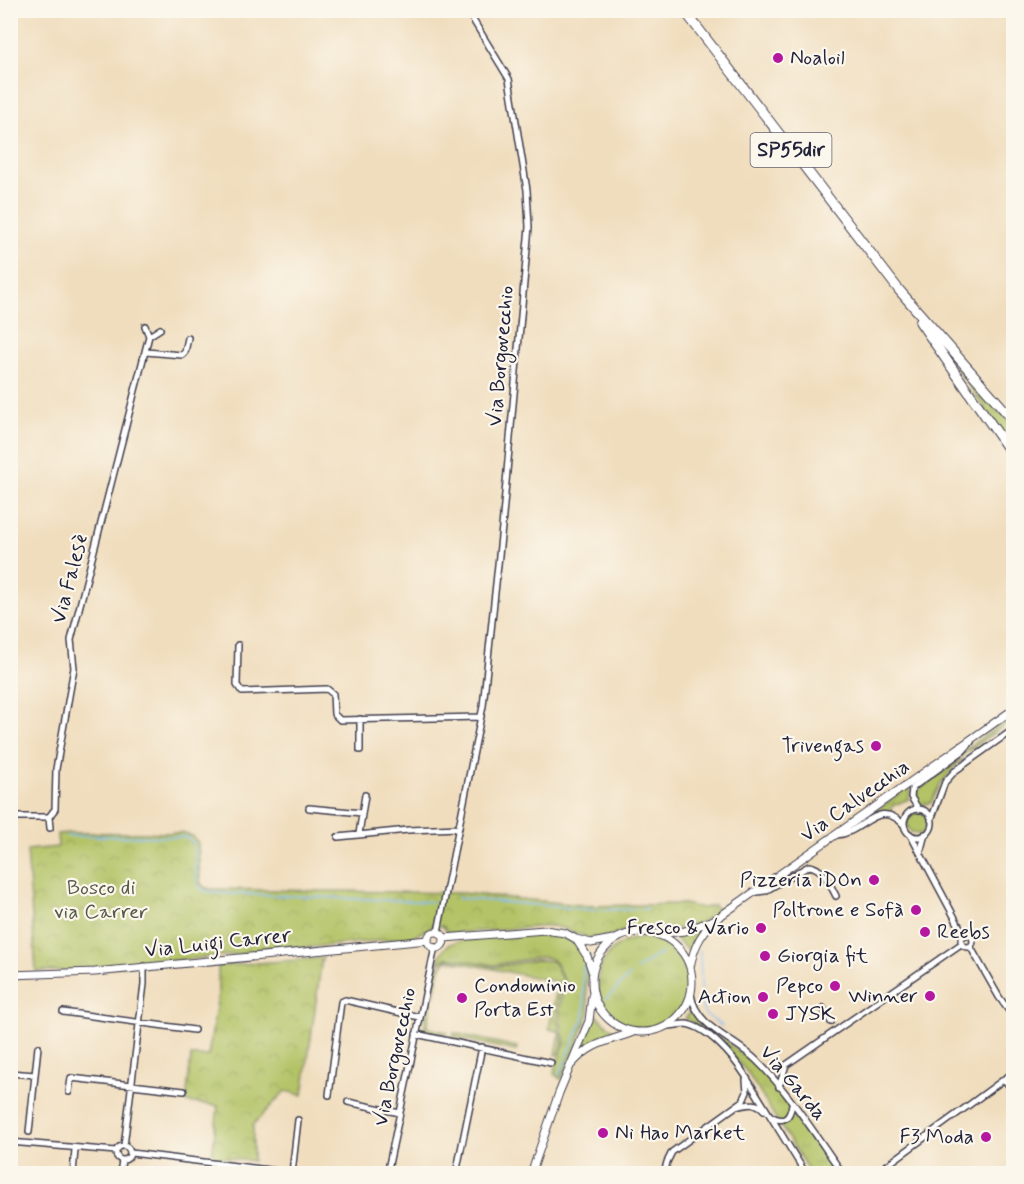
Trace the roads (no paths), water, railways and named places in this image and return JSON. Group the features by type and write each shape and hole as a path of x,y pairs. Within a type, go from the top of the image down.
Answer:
{"highway":[{"name":"SP55dir","path":"684,10 899,290 1014,457"},
{"name":"SP55dir","path":"899,290 1014,421"}],"main road":[{"name":"Via Calvecchia","path":"690,967 699,937 716,919 1014,709"},
{"name":"Via Calvecchia","path":"656,934 685,931 716,919"},
{"path":"444,938 441,946 435,947 428,940 430,934 438,932 444,938 545,930 565,933 591,943 637,932 656,934 676,945 690,967 691,994 683,1011 667,1026 649,1032 633,1032 620,1028 599,1010 593,994"},
{"path":"592,973 601,953 618,938"},
{"path":"531,1173 569,1068 589,1021 593,994 592,973 587,956 576,939"},
{"name":"Via Luigi Carrer","path":"10,975 95,972 428,940"},
{"path":"569,1068 580,1056 597,1044 633,1032"}],"street":[{"name":"Via Borgovecchio","path":"438,932 481,717 502,527 529,214 509,79 466,10"},
{"path":"145,326 149,336 160,329"},
{"name":"Via Falesè","path":"50,828 49,817 55,809 56,769 74,668 71,640 149,336"},
{"path":"146,352 182,355 185,352 188,338"},
{"path":"238,645 237,685 242,692 327,688 333,694 335,717 340,720 481,717"},
{"path":"360,719 360,750"},
{"path":"920,854 921,844 930,829 937,800 945,782 955,771 1014,729"},
{"path":"931,820 912,799 912,788 963,751 981,732"},
{"path":"359,834 365,795"},
{"path":"904,825 907,815 912,811 921,810 937,800"},
{"path":"309,808 362,813"},
{"path":"837,835 850,831 881,814 892,815 904,825 910,834 964,935"},
{"path":"10,818 49,817"},
{"path":"338,837 459,828"},
{"path":"910,834 917,837 926,834"},
{"path":"755,892 765,891 809,866 822,872 836,896"},
{"path":"964,935 969,934 972,937 973,942 970,946"},
{"path":"962,944 961,939 964,935"},
{"path":"962,944 970,946"},
{"path":"779,1087 786,1065 962,944"},
{"path":"970,946 999,997 1014,1018"},
{"name":"Via Borgovecchio","path":"387,1173 435,947"},
{"path":"124,1146 144,984 144,966"},
{"name":"Via Garda","path":"691,994 693,1006 700,1017 756,1059 792,1103 843,1173"},
{"path":"329,1095 341,1002 345,1000 420,1017"},
{"path":"824,1008 831,1022"},
{"path":"63,1012 194,1030"},
{"path":"667,1026 685,1024 697,1028 720,1045 740,1068 806,1173"},
{"path":"416,1034 551,1063"},
{"path":"30,1132 38,1047"},
{"path":"456,1173 482,1047"},
{"path":"664,1173 672,1152 738,1106 746,1096 748,1087 740,1068"},
{"path":"873,1173 1014,1072"},
{"path":"10,1073 35,1075"},
{"path":"69,1092 71,1078 184,1091"},
{"path":"1004,1079 1014,1092"},
{"path":"348,1102 400,1113"},
{"path":"738,1106 759,1105 780,1120 791,1114 792,1103"},
{"path":"292,1173 298,1120"},
{"path":"10,1142 116,1151 124,1146"},
{"path":"124,1146 130,1153"},
{"path":"73,1173 75,1149"},
{"path":"116,1151 117,1157 122,1160"},
{"path":"122,1160 127,1159 130,1153"},
{"path":"130,1153 301,1173"},
{"path":"120,1173 122,1160"}],"waterway":[{"path":"66,836 187,837 194,844 197,884 203,890 218,893 435,902"},
{"path":"457,898 593,910 648,909"},
{"path":"700,950 702,1007 705,1014 722,1026"},
{"path":"636,970 662,952"},
{"path":"559,1075 584,1017 584,966"},
{"path":"607,998 630,975"}],"place":[{"name":"Noaloil","path":"778,58"},
{"name":"Trivengas","path":"876,746"},
{"name":"Pizzeria iDOn","path":"874,880"},
{"name":"Poltrone e Sofà","path":"916,910"},
{"name":"Fresco & Vario","path":"761,928"},
{"name":"Reebs","path":"925,932"},
{"name":"Giorgia fit","path":"765,956"},
{"name":"Pepco","path":"835,986"},
{"name":"Winner","path":"930,996"},
{"name":"Action","path":"763,997"},
{"name":"Condominio Porta Est","path":"462,998"},
{"name":"JYSK","path":"773,1014"},
{"name":"Ni Hao Market","path":"603,1133"},
{"name":"F3 Moda","path":"986,1137"}],"park label":[{"name":"Bosco di via Carrer","path":"101,900"}]}
